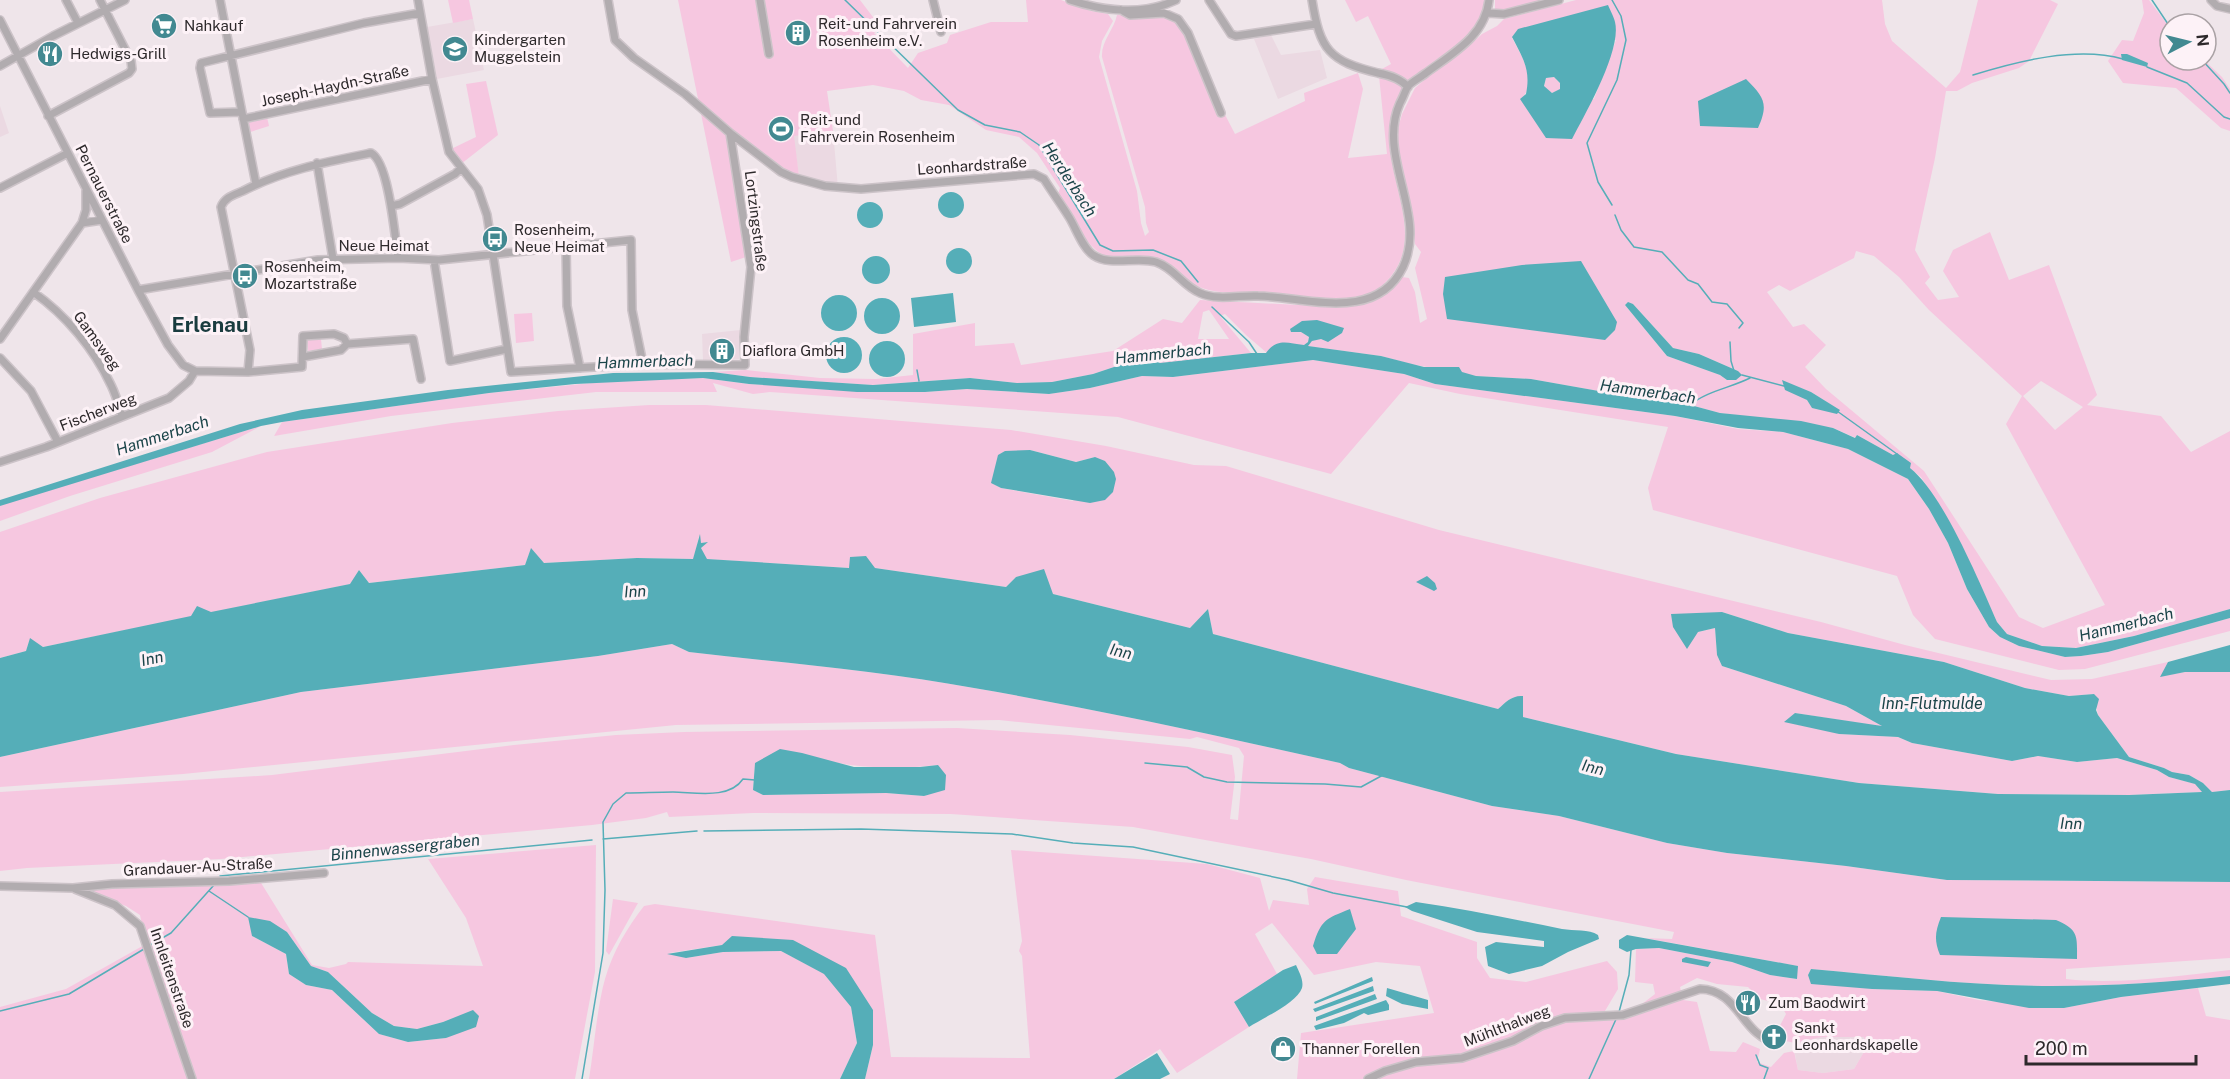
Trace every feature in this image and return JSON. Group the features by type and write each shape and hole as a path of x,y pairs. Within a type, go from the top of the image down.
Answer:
{"street":[{"path":"66,0 78,23"},
{"path":"48,116 129,73 132,69 131,62 100,0"},
{"path":"0,66 125,0"},
{"path":"219,0 256,184"},
{"path":"418,0 432,79 449,152 478,189 488,215 507,349 450,361 434,260"},
{"name":"Leonhardstraße","path":"608,0 615,40 634,58 685,94 780,172 810,183 861,189 1034,174 1044,179 1086,246 1096,256 1109,260 1140,259 1157,263 1168,268 1200,294 1215,298 1258,296 1342,304 1366,299 1387,288 1402,268 1409,251 1410,232 1395,156 1393,129 1395,115 1408,87 1471,38 1481,27 1488,14 1490,0"},
{"path":"760,0 769,54"},
{"path":"933,0 941,32"},
{"path":"1070,0 1115,11 1153,7 1176,0"},
{"path":"1209,0 1231,34 1236,36 1316,24"},
{"path":"1312,0 1316,24 1324,44 1332,55 1342,62 1391,76 1404,82 1408,87"},
{"path":"1488,14 1504,14 1559,0"},
{"path":"2211,0 2217,6 2230,9"},
{"path":"1121,10 1130,15 1164,13 1178,19 1188,33 1221,113"},
{"path":"231,56 364,23 420,13"},
{"name":"Pernauerstraße","path":"0,20 168,345 183,365 195,371"},
{"name":"Joseph-Haydn-Straße","path":"231,56 201,63 200,68 210,113 242,116 432,79"},
{"name":"Lortzingstraße","path":"507,349 511,372 643,364 745,365 744,337 750,267 730,133"},
{"path":"0,188 68,153"},
{"path":"248,372 250,350 221,207 226,199 256,184 294,170 317,163 371,153 375,155 383,169 399,258"},
{"path":"317,163 333,259"},
{"path":"391,206 400,204 446,179 460,168"},
{"path":"0,339 82,223 86,210 87,189"},
{"path":"82,223 102,220"},
{"name":"Neue Heimat","path":"138,290 333,259 434,260 494,256 631,240 632,310 643,364"},
{"path":"566,248 567,306 580,368"},
{"name":"Gamsweg","path":"33,292 59,312 87,346 112,385 122,416"},
{"path":"195,371 248,372 302,367 303,336 334,334 344,338 347,344"},
{"path":"303,357 341,350 347,344 412,339 420,379"},
{"path":"0,358 31,391 58,442"},
{"name":"Fischerweg","path":"0,462 58,442 169,398 189,381 195,371"},
{"name":"Grandauer-Au-Straße","path":"73,888 112,884 229,881 324,873"},
{"path":"0,886 73,888"},
{"name":"Innleitenstraße","path":"73,888 115,905 140,926 192,1079"},
{"name":"Mühlthalweg","path":"1368,1079 1385,1071 1416,1062 1462,1058 1514,1041 1541,1026 1565,1018 1620,1015 1684,993 1710,990 1724,996 1759,1037 1777,1043"}],"shaded area":[{"path":"448,0 469,0 473,19 453,23"},
{"path":"678,0 860,0 879,25 878,30 874,33 908,68 918,53 947,43 950,35 991,22 1028,22 1026,0 1061,0 1091,11 1108,14 1113,21 1102,41 1099,57 1137,191 1145,236 1149,232 1145,207 1102,57 1102,51 1117,15 1165,14 1175,18 1235,134 1305,101 1304,93 1358,73 1363,89 1348,158 1387,154 1379,76 1394,81 1404,88 1394,111 1389,135 1405,231 1400,261 1387,281 1375,291 1353,299 1316,299 1270,293 1229,293 1199,287 1164,261 1145,256 1109,256 1098,251 1072,219 1058,194 1060,188 1037,153 1019,137 986,130 949,105 921,100 904,91 873,85 827,91 833,131 794,136 799,176 789,172 728,127 746,257 731,262"},
{"path":"1345,0 1486,0 1479,21 1468,36 1416,76 1403,80 1380,70 1391,64 1368,16 1356,22"},
{"path":"1495,0 1543,0 1509,9 1495,9"},
{"path":"1576,0 1882,0 1885,24 1892,41 1946,88 1960,72 1978,0 2050,0 2058,4 2029,61 2019,68 1972,83 1957,91 1946,91 1935,158 1915,250 1930,277 1925,283 1938,300 1959,297 1943,271 1953,250 1990,232 2009,280 2049,265 2097,395 2087,405 2161,416 2191,452 2230,431 2230,609 2134,636 2076,648 2042,646 2007,634 1997,622 1950,523 1921,477 1893,455 1857,435 1856,438 1833,428 1720,413 1683,403 1531,379 1476,376 1410,364 1381,356 1307,346 1312,341 1342,333 1301,332 1309,337 1308,342 1303,346 1267,353 1225,314 1220,316 1251,353 1160,363 1150,355 1093,374 1052,382 1017,383 970,378 873,385 750,377 713,372 746,370 820,378 876,379 913,375 913,334 975,323 975,346 1014,343 1021,365 1113,351 1163,319 1182,323 1200,300 1338,307 1367,304 1391,290 1402,277 1409,278 1415,292 1420,323 1427,319 1415,268 1421,252 1415,244 1398,155 1398,128 1415,88 1444,63 1504,19","holes":["1512,38 1616,40 1594,99 1521,99 1528,85 1524,60","1856,251 1874,256 1899,277 1929,310 2022,396 2006,424 2105,605 2043,628 2019,617 1924,471 1826,389 1805,367 1826,345 1804,324 1793,327 1767,292 1779,285 1790,291 1854,258","1633,304 1673,348 1699,354 1738,371 1727,380 1720,375 1667,356 1625,305","1209,310 1229,339 1198,339 1203,312","1782,381 1811,392 1839,410 1812,408 1807,400","2041,381 2083,407 2055,430 2023,396"]},
{"path":"2142,0 2149,0 2158,12 2158,72 2217,72 2222,77 2230,89 2230,131 2221,128 2176,88 2123,83 2108,61 2122,40 2133,41 2144,13"},
{"name":"Kindergarten Muggelstein","path":"473,19 484,70 437,79 427,27"},
{"path":"1271,35 1281,55 1320,50 1327,78 1278,99 1254,39"},
{"path":"1554,77 1560,83 1560,90 1552,93 1544,87 1546,78"},
{"path":"486,81 498,135 461,164 451,149 476,137 466,84"},
{"path":"0,106 9,133 0,137"},
{"path":"267,117 269,126 247,133 246,121"},
{"path":"833,131 838,188 799,176 793,135"},
{"path":"532,313 534,341 516,343 514,314"},
{"path":"741,330 739,359 703,360 702,334"},
{"path":"321,339 322,349 308,351 307,340"},
{"path":"1313,360 1404,374 1435,384 1675,416 1738,429 1783,432 1848,449 1908,479 1929,509 1948,543 1967,589 1989,627 2000,637 2019,646 2065,657 2081,656 2108,652 2230,618 2230,631 2085,669 2059,670 1935,639 1913,615 1897,576 1653,510 1648,488 1668,427 1460,394 1409,383 1331,474 1118,417 770,392 753,394 713,383 717,392 596,392 391,416 274,436 282,422 489,393 612,381 703,378 749,384 925,392 967,389 1049,394 1090,388 1142,376 1173,377"},
{"path":"649,405 706,405 1011,430 1106,446 1194,465 1226,466 1439,530 2051,680 2092,679 2168,662 2161,676 2185,672 2230,672 2230,790 2212,792 2203,783 2189,775 2172,772 2129,757 2098,715 2094,694 2069,696 2025,688 1944,662 1788,633 1722,612 1698,632 1715,628 1717,655 1722,666 1846,706 1884,727 1795,713 1839,734 1898,737 1912,743 2012,761 2038,756 2077,762 2117,758 2196,784 2203,792 2129,795 1998,794 1859,783 1676,754 1523,717 1523,697 1512,698 1498,709 1213,634 1208,609 1190,628 1053,594 1016,577 1006,587 875,568 706,559 701,548 707,542 701,543 699,536 694,559 637,558 544,563 531,549 525,565 369,583 359,570 351,584 43,647 30,639 26,651 0,658 0,532 100,498 267,452 452,423 558,411","holes":["1030,450 1076,462 1095,457 1073,501 1001,488 992,483"]},
{"path":"261,426 212,452 70,496 0,521 0,506 3,504"},
{"path":"672,644 689,652 868,672 1020,696 1340,763 1349,768 1492,806 1559,816 1667,843 1727,853 1947,880 2230,882 2230,958 2066,969 2066,979 2127,980 2230,970 2230,976 2141,983 2022,986 1811,969 1808,975 1872,989 1937,991 1978,1000 2064,1008 2121,997 2198,988 2206,1016 2230,1020 2230,1079 1297,1079 1301,1033 1434,1013 1420,966 1376,962 1314,975 1272,923 1255,934 1277,974 1234,1002 1249,1027 1177,1073 1160,1049 1114,1079 865,1079 873,1045 873,1010 793,940 722,945 669,953 686,958 723,952 781,951 825,974 851,1007 857,1043 840,1079 589,1079 600,1002 608,969 621,940 638,914 644,906 655,904 875,935 891,1057 1030,1058 1022,956 1019,951 1022,941 1011,850 1207,864 1260,878 1269,911 1273,900 1309,905 1307,889 1315,877 1398,891 1401,916 1477,942 1477,958 1490,978 1526,982 1607,961 1617,972 1618,989 1602,1016 1633,1011 1655,994 1653,984 1635,982 1636,949 1659,948 1732,962 1770,975 1797,979 1797,966 1645,938 1672,939 1674,932 1406,880 1311,859 1133,827 951,814 753,813 669,817 667,812 646,818 592,825 221,859 0,871 0,792 272,775 514,745 616,735 684,732 957,728 1070,735 1188,747 1232,755 1235,777 1230,819 1238,820 1244,756 1239,748 1197,737 1190,739 999,720 676,725 183,774 0,787 0,757 301,692 598,656","holes":["828,761 883,768 938,765 925,796 886,793 763,795 753,790 755,763","1697,978 1717,984 1748,987 1760,999 1780,1004 1786,1014 1776,1033 1781,1040 1795,1043 1822,1037 1864,1037 1865,1050 1854,1069 1823,1073 1798,1070 1794,1051 1784,1053 1771,1067 1757,1062 1760,1049 1743,1042 1736,1052 1710,1051 1697,1002 1683,1000 1680,987"]},
{"path":"596,845 595,972 575,1079 196,1079 152,948 146,945 188,1079 0,1079 0,1007 66,989 146,944 140,915 126,906 93,894 93,886 258,878 312,965 329,968 348,962 483,966 466,918 428,859","holes":["287,932 311,966 328,972 372,1013 394,1026 417,1029 473,1011 446,1038 408,1042 379,1034 332,990 306,985 289,974 286,954 252,936"]},
{"path":"613,899 638,903 609,955 606,951"},
{"path":"1848,1035 1864,1037 1865,1050 1854,1069 1823,1073 1798,1070 1795,1043 1822,1037"}],"water":[{"path":"1608,5 1615,22 1616,34 1613,49 1601,82 1572,139 1546,138 1520,99 1526,94 1527,71 1512,37 1518,29","holes":["1554,77 1560,83 1560,89 1552,93 1544,86 1546,78"]},
{"path":"2121,54 2127,54 2148,63 2147,67 2122,60"},
{"path":"1746,79 1763,101 1763,113 1758,128 1700,126 1698,101"},
{"path":"951,192 960,196 964,205 960,214 951,218 942,214 938,205 942,196"},
{"path":"870,202 879,206 883,215 879,224 870,228 861,224 857,215 861,206"},
{"path":"959,248 968,252 972,261 968,270 959,274 950,270 946,261 950,252"},
{"path":"876,256 886,260 890,270 886,280 876,284 866,280 862,270 866,260"},
{"path":"1581,261 1617,322 1615,330 1605,340 1447,319 1443,294 1445,277 1522,265"},
{"path":"953,293 956,322 914,327 911,298"},
{"path":"839,295 852,300 857,313 852,326 839,331 826,326 821,313 826,300"},
{"path":"882,298 895,303 900,316 895,329 882,334 869,329 864,316 869,303"},
{"path":"1628,302 1633,304 1673,348 1699,354 1738,371 1742,375 1736,380 1727,380 1720,375 1667,356 1625,305"},
{"path":"1317,320 1344,328 1342,333 1328,342 1321,339 1312,341 1308,346 1381,356 1424,367 1459,367 1462,372 1476,376 1531,379 1683,403 1720,413 1801,421 1833,428 1855,438 1857,435 1893,455 1897,453 1911,463 1910,468 1935,497 1959,539 1997,622 2007,634 2042,646 2076,648 2134,636 2230,609 2230,618 2108,652 2081,656 2065,657 2019,646 2000,637 1989,627 1967,589 1948,543 1929,509 1908,479 1848,449 1783,432 1738,428 1675,416 1435,384 1404,374 1313,360 1173,377 1142,376 1090,388 1049,394 967,389 925,392 857,392 749,384 703,378 575,384 489,393 261,426 0,506 0,500 240,424 302,410 448,390 613,373 713,372 750,377 873,385 970,378 1017,383 1052,382 1093,374 1150,355 1160,363 1266,353 1278,343 1304,345 1308,342 1309,337 1301,332 1291,332 1290,329 1302,321"},
{"path":"844,337 857,342 862,355 857,368 844,373 831,368 826,355 831,342"},
{"path":"887,341 900,346 905,359 900,372 887,377 874,372 869,359 874,346"},
{"path":"1782,380 1811,392 1840,410 1837,414 1812,408 1807,400 1785,390"},
{"path":"1030,450 1076,462 1095,457 1105,461 1114,472 1116,479 1113,492 1105,500 1090,503 1001,488 991,483 998,455 1005,451"},
{"path":"700,534 701,543 708,542 701,548 707,559 849,568 850,557 866,556 875,568 1006,587 1016,577 1044,569 1053,594 1190,628 1208,609 1213,634 1498,709 1512,698 1523,696 1523,717 1676,754 1859,783 1998,794 2129,795 2202,792 2195,784 2117,758 2077,762 2038,756 2012,761 1912,743 1898,737 1839,734 1784,722 1795,713 1882,726 1846,706 1722,666 1717,655 1715,628 1698,632 1687,649 1673,627 1671,614 1722,612 1788,633 1944,662 2025,688 2069,696 2094,694 2099,699 2096,710 2098,715 2129,757 2172,772 2189,775 2203,783 2212,792 2230,790 2230,882 1947,880 1727,853 1667,843 1559,816 1492,806 1349,768 1340,763 1112,714 939,682 689,652 672,644 598,656 301,692 0,757 0,658 26,651 30,638 43,647 191,616 197,606 211,612 350,584 359,570 369,583 525,565 531,548 544,563 637,558 693,559"},
{"path":"1427,576 1435,583 1437,589 1434,591 1416,582"},
{"path":"2230,645 2230,672 2185,672 2160,677 2168,662"},
{"path":"780,749 854,767 938,765 946,775 945,790 924,796 886,793 763,795 753,790 755,763"},
{"path":"1416,902 1562,929 1590,932 1598,935 1599,939 1542,966 1509,974 1488,966 1485,947 1496,942 1544,947 1544,941 1477,932 1405,907"},
{"path":"1350,909 1356,929 1337,954 1317,954 1313,946 1325,921"},
{"path":"248,917 270,921 287,932 311,966 328,972 372,1013 394,1026 417,1029 473,1010 479,1016 476,1027 446,1038 408,1042 379,1034 332,990 306,985 289,974 286,954 252,936"},
{"path":"1941,917 2056,920 2073,931 2077,945 2077,959 1940,955 1936,936"},
{"path":"1627,935 1798,966 1797,979 1770,975 1732,962 1659,948 1636,949 1627,952 1619,948 1619,940"},
{"path":"732,936 793,940 846,968 873,1010 873,1045 865,1079 840,1079 857,1043 851,1007 824,974 781,951 723,952 686,958 667,954 722,945"},
{"path":"1686,957 1711,962 1708,967 1682,962 1682,959"},
{"path":"1296,965 1302,982 1299,994 1287,1005 1249,1027 1234,1002 1283,970"},
{"path":"1811,969 2022,986 2164,982 2230,976 2230,984 2121,997 2064,1008 2029,1008 1937,991 1811,984 1808,975"},
{"path":"1372,977 1373,981 1315,1004 1314,1002"},
{"path":"1373,986 1374,991 1315,1012 1313,1009"},
{"path":"1387,988 1428,1000 1428,1009 1402,1004 1386,996"},
{"path":"1375,994 1377,999 1316,1021 1316,1017"},
{"path":"1386,1000 1389,1010 1368,1015 1364,1013 1344,1023 1316,1030 1314,1026"},
{"path":"1157,1053 1170,1074 1160,1079 1114,1079"}],"waterway":[{"name":"Herderbach","path":"845,0 958,110 985,125 1020,132 1039,145 1100,245 1113,251 1153,250 1181,261 1198,282"},
{"path":"1612,0 1621,16 1626,40 1617,80 1587,143 1598,182 1612,205"},
{"path":"2152,0 2160,12"},
{"path":"1973,75 2048,57 2086,54 2123,59"},
{"path":"2147,67 2187,83 2224,117 2230,119"},
{"path":"2213,72 2230,93"},
{"path":"1615,215 1621,230 1634,247 1662,252 1688,280 1698,284 1712,302 1727,304 1743,323 1739,328"},
{"name":"Herderbach","path":"1212,307 1249,342 1257,354"},
{"path":"1730,342 1734,371"},
{"path":"917,370 919,381"},
{"path":"1742,375 1784,386"},
{"name":"Hammerbach","path":"1690,405 1704,396 1750,378"},
{"path":"1837,411 1897,454"},
{"path":"1145,763 1187,767 1204,777 1227,782 1361,787 1383,775"},
{"path":"582,1079 603,953 605,890 603,822 613,804 626,793 711,793 729,790 743,779 755,780"},
{"path":"704,831 861,829 1012,834 1073,843 1133,847 1288,880 1333,893 1407,907"},
{"name":"Binnenwassergraben","path":"603,839 697,831"},
{"name":"Binnenwassergraben","path":"220,876 592,840"},
{"name":"Binnenwassergraben","path":"150,945 171,933 214,885"},
{"path":"209,891 248,917"},
{"name":"Binnenwassergraben","path":"0,1011 69,994 144,949"},
{"path":"1619,1012 1629,975 1631,950"},
{"path":"1589,1079 1617,1017"},
{"path":"1756,1055 1760,1065 1768,1068 1764,1079"}],"place":[{"name":"Nahkauf","path":"164,26"},
{"name":"Reit- und Fahrverein Rosenheim e.V.","path":"798,33"},
{"name":"Kindergarten Muggelstein","path":"455,49"},
{"name":"Hedwigs-Grill","path":"50,54"},
{"name":"Reit- und Fahrverein Rosenheim","path":"781,129"},
{"name":"Rosenheim, Neue Heimat","path":"495,239"},
{"name":"Rosenheim, Mozartstraße","path":"245,276"},
{"name":"Diaflora GmbH","path":"722,351"},
{"name":"Zum Baodwirt","path":"1748,1003"},
{"name":"Sankt Leonhardskapelle","path":"1774,1037"},
{"name":"Thanner Forellen","path":"1283,1049"}],"district":[{"name":"Erlenau","path":"210,325"}],"water label":[{"name":"Inn","path":"635,591"},
{"name":"Inn","path":"1121,651"},
{"name":"Inn","path":"152,658"},
{"name":"Inn-Flutmulde","path":"1932,703"},
{"name":"Inn","path":"1593,767"},
{"name":"Inn","path":"2071,823"}]}
